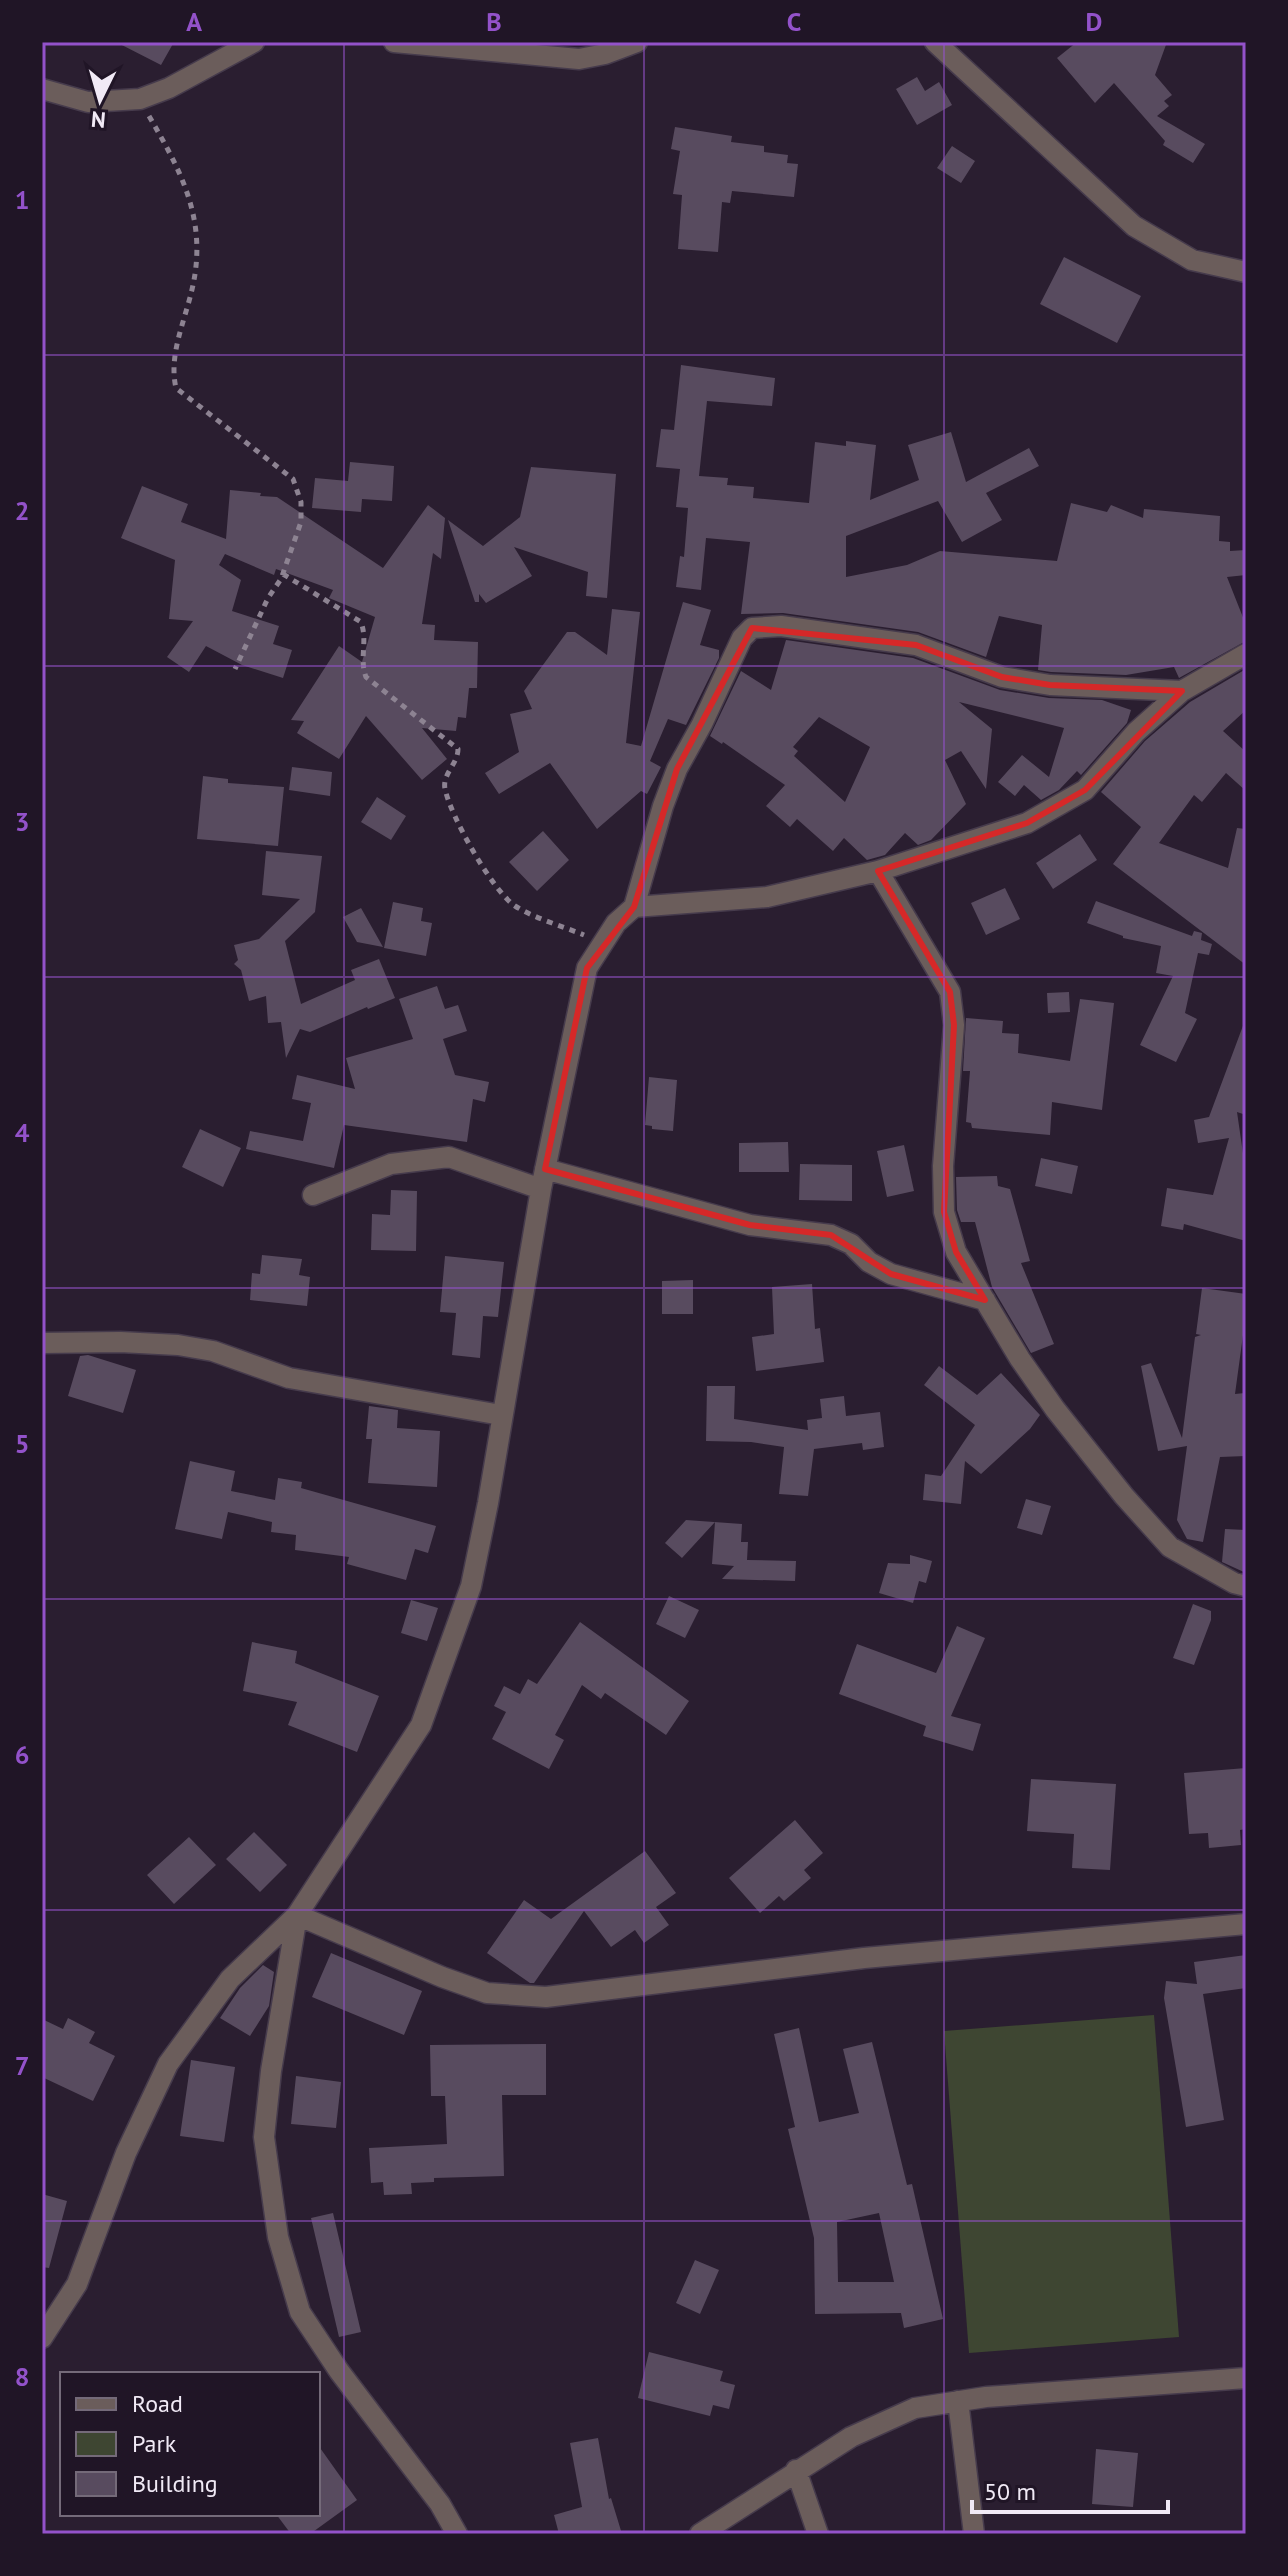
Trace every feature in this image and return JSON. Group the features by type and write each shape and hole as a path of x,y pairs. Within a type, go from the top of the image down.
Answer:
{"street":[{"path":"42,89 88,102 140,99 169,88 254,42"},
{"path":"394,42 579,59 605,54 637,42"},
{"path":"935,42 1134,226 1192,260 1246,272"},
{"path":"42,2338 77,2284 126,2153 168,2064 230,1979 297,1915 421,1725 471,1586 543,1179 587,968 616,923 634,907 677,769 742,638 752,628 781,626 916,645 1002,677 1050,685 1182,691"},
{"path":"634,907 767,897 878,871 1027,823 1085,790 1136,732 1182,691 1246,654"},
{"path":"878,871 950,992 954,1025 943,1166 944,1212 956,1252 1020,1359 1061,1418 1142,1517 1170,1547 1234,1583 1246,1586"},
{"path":"313,1195 391,1164 449,1157 750,1225 831,1235 851,1244 869,1262 891,1274 985,1300"},
{"path":"42,1343 178,1345 213,1351 289,1378 501,1415"},
{"path":"297,1915 487,1993 546,1997 864,1958 1246,1924"},
{"path":"297,1915 271,2071 264,2137 278,2237 300,2312 339,2371 440,2504 457,2534"},
{"path":"700,2534 851,2437 915,2408 986,2397 1246,2378"},
{"path":"958,2401 974,2534"},
{"path":"796,2470 818,2534"}],"path":[{"path":"140,99 175,161 190,195 196,236 194,282 173,373 176,388 293,479 301,502 301,522 283,574 268,598 235,669"},
{"path":"283,574 361,622 365,634 362,658 366,677 458,749 458,757 446,776 444,787 465,836 499,890 514,905 604,942"}],"highlighted area":[{"path":"752,628 916,645 1002,677 1050,685 1182,691 1085,790 1027,823 878,871 950,992 954,1025 944,1212 956,1252 985,1300 891,1274 831,1235 750,1225 545,1169 587,968 634,907 677,769"}],"green space":[{"path":"1154,2015 1179,2337 969,2353 944,2031"}],"building":[{"path":"116,42 174,42 161,65"},
{"path":"1077,42 1167,42 1155,75 1172,95 1164,101 1169,106 1157,116 1205,144 1193,163 1163,145 1165,141 1114,83 1095,103 1057,58"},
{"path":"917,77 925,91 939,82 952,105 917,125 896,89"},
{"path":"675,127 732,136 731,142 764,146 764,152 788,155 787,163 798,164 794,197 732,191 730,203 722,202 718,252 678,249 682,195 673,194 680,151 671,149"},
{"path":"952,146 975,161 961,183 937,168"},
{"path":"1064,257 1141,296 1117,343 1040,304"},
{"path":"681,365 775,378 772,406 707,401 699,476 728,478 727,485 754,487 753,498 809,503 815,442 846,446 846,441 876,445 870,500 919,480 908,445 951,432 966,482 1029,448 1039,466 986,493 1002,520 962,542 938,501 846,536 846,577 907,565 940,551 1057,561 1071,503 1107,512 1111,505 1143,518 1144,509 1220,516 1219,541 1230,542 1230,551 1246,550 1246,575 1227,577 1246,625 1246,641 1179,678 1174,667 1126,675 1051,672 1038,670 1042,625 999,616 986,657 918,632 783,613 741,614 750,542 706,538 701,590 676,587 680,556 684,557 688,508 676,507 680,469 656,467 661,429 674,430"},
{"path":"350,462 394,466 392,501 362,499 361,512 312,508 315,478 348,481"},
{"path":"531,467 616,474 607,598 586,596 588,572 514,547 532,576 486,603 479,594 479,602 475,602 448,520 483,546 520,517"},
{"path":"142,486 188,504 181,522 226,539 230,490 277,497 383,568 428,505 445,518 441,559 433,553 422,624 435,625 434,640 478,642 477,688 469,688 466,718 458,717 456,731 422,728 447,759 422,780 366,716 339,759 297,733 304,721 291,720 339,646 362,662 375,617 329,598 333,590 276,569 274,575 225,554 219,565 241,580 232,611 279,626 273,644 292,650 283,678 242,665 206,646 189,672 167,657 193,621 169,619 175,560 121,538"},
{"path":"683,602 711,610 700,645 719,650 719,658 686,725 668,719 650,761 661,767 647,794 641,791 597,829 550,763 499,794 485,773 519,752 510,714 532,709 524,691 567,632 575,632 607,655 612,609 640,612 626,743 641,746"},
{"path":"786,640 913,658 1000,690 1049,698 1102,700 1131,710 1127,723 1081,775 1077,771 1059,790 1041,800 1024,785 1015,796 998,782 1022,755 1049,777 1064,728 959,702 992,729 986,789 961,751 945,760 966,804 931,840 918,845 905,833 885,855 867,860 844,838 833,851 797,819 790,827 766,806 785,785 710,736 741,671 771,690","holes":["819,717 870,747 845,802 794,756 798,751 793,747"]},
{"path":"1246,669 1246,710 1223,731 1246,752 1246,791 1226,773 1202,802 1194,795 1159,843 1228,868 1237,828 1246,829 1246,965 1113,864 1141,827 1101,792 1145,741 1190,702"},
{"path":"292,767 332,772 330,796 289,790"},
{"path":"203,776 228,779 228,783 284,787 278,846 197,839"},
{"path":"377,797 406,816 391,840 361,822"},
{"path":"543,831 569,860 537,891 509,862"},
{"path":"1080,834 1097,860 1053,889 1036,863"},
{"path":"266,851 322,856 315,912 285,941 301,1004 355,980 351,970 379,959 395,998 310,1032 300,1029 286,1058 281,1022 268,1023 266,996 249,1001 241,970 234,964 238,960 234,945 259,939 300,899 262,895"},
{"path":"1005,888 1020,919 986,935 971,903"},
{"path":"1096,901 1192,936 1194,931 1202,933 1201,940 1212,944 1209,955 1198,953 1185,1013 1197,1019 1176,1062 1140,1045 1173,976 1156,973 1161,946 1123,938 1087,923"},
{"path":"393,902 423,908 421,921 432,923 426,956 384,948"},
{"path":"361,908 383,947 357,942 343,917"},
{"path":"437,986 445,1009 458,1005 467,1031 443,1039 455,1075 489,1082 485,1102 473,1099 467,1142 344,1125 334,1168 246,1149 250,1131 303,1141 311,1103 292,1099 297,1075 355,1089 346,1058 413,1039 399,999"},
{"path":"1069,992 1070,1012 1048,1013 1047,993"},
{"path":"1080,999 1114,1003 1102,1110 1052,1102 1050,1135 972,1128 971,1123 966,1122 970,1071 963,1071 966,1018 1003,1021 1002,1033 1019,1034 1018,1053 1070,1061"},
{"path":"1244,1023 1246,1115 1237,1112 1246,1174 1246,1241 1184,1224 1183,1230 1161,1226 1167,1188 1213,1195 1229,1138 1198,1143 1194,1120 1209,1117"},
{"path":"649,1077 677,1080 673,1131 652,1129 652,1126 645,1125"},
{"path":"200,1129 241,1148 223,1187 182,1167"},
{"path":"788,1142 789,1172 739,1172 739,1143"},
{"path":"904,1145 914,1191 887,1197 877,1151"},
{"path":"1041,1158 1078,1166 1072,1194 1035,1186"},
{"path":"800,1164 852,1165 852,1201 799,1200"},
{"path":"997,1176 998,1186 1010,1189 1030,1261 1021,1263 1054,1344 1031,1353 992,1287 975,1222 961,1222 957,1210 956,1177"},
{"path":"391,1190 417,1191 416,1251 371,1250 372,1214 390,1215"},
{"path":"262,1255 302,1259 299,1275 310,1277 307,1306 250,1300 252,1273 260,1274"},
{"path":"445,1256 504,1262 498,1317 483,1316 480,1358 452,1355 456,1313 440,1312"},
{"path":"693,1280 693,1314 662,1314 662,1281"},
{"path":"812,1284 815,1329 820,1328 824,1362 756,1371 752,1337 774,1334 772,1287"},
{"path":"1202,1288 1246,1294 1235,1394 1245,1393 1246,1456 1220,1457 1203,1542 1187,1539 1177,1520 1187,1446 1158,1451 1141,1366 1151,1363 1182,1438 1195,1337 1201,1335 1196,1334"},
{"path":"88,1355 136,1370 123,1413 68,1396 80,1356"},
{"path":"939,1366 977,1395 1001,1373 1040,1415 1030,1429 981,1474 965,1461 961,1504 923,1500 925,1474 941,1476 975,1425 924,1385"},
{"path":"707,1386 735,1386 734,1419 808,1430 807,1420 822,1418 820,1399 844,1396 846,1416 880,1412 884,1447 863,1450 862,1443 814,1449 808,1496 779,1494 784,1447 751,1442 706,1441"},
{"path":"369,1406 398,1410 397,1428 440,1431 437,1487 368,1483 372,1439 366,1439"},
{"path":"190,1461 235,1471 231,1491 275,1500 278,1478 302,1482 301,1488 436,1526 428,1553 415,1549 406,1580 347,1564 349,1557 295,1550 296,1535 271,1532 272,1522 228,1512 222,1539 175,1529"},
{"path":"1026,1499 1051,1506 1042,1535 1017,1528"},
{"path":"686,1520 715,1522 682,1558 665,1543"},
{"path":"715,1522 742,1524 741,1542 748,1542 747,1560 796,1561 795,1581 722,1579 734,1566 712,1564"},
{"path":"1225,1529 1246,1530 1246,1573 1222,1562"},
{"path":"910,1555 932,1561 926,1583 919,1581 913,1603 879,1593 888,1563 910,1564"},
{"path":"669,1596 699,1610 685,1638 656,1624"},
{"path":"411,1600 438,1608 427,1641 401,1633"},
{"path":"1193,1604 1211,1611 1211,1620 1194,1665 1173,1658"},
{"path":"580,1622 689,1701 666,1735 605,1693 601,1699 582,1685 555,1735 564,1740 549,1769 492,1739 506,1712 494,1706 504,1686 520,1694 528,1679 537,1684"},
{"path":"957,1626 985,1638 951,1716 981,1724 973,1751 923,1736 926,1726 839,1694 857,1644 936,1673"},
{"path":"252,1642 297,1651 295,1663 379,1696 357,1752 288,1725 297,1702 243,1691"},
{"path":"1246,1768 1246,1829 1240,1830 1241,1845 1209,1848 1208,1833 1189,1834 1184,1773"},
{"path":"1031,1779 1116,1784 1110,1870 1072,1868 1074,1834 1027,1831"},
{"path":"795,1820 823,1853 804,1870 811,1878 784,1901 779,1896 760,1913 729,1878"},
{"path":"254,1832 287,1865 260,1892 226,1859"},
{"path":"189,1837 216,1865 174,1904 147,1875"},
{"path":"645,1851 676,1893 656,1907 669,1925 644,1943 635,1930 611,1947 584,1911 534,1983 487,1953 524,1900 551,1919"},
{"path":"331,1953 422,1991 404,2035 312,1997"},
{"path":"1246,1955 1246,1988 1203,1994 1224,2120 1186,2127 1164,1998 1166,1981 1197,1984 1194,1962"},
{"path":"263,1965 274,1972 269,2006 250,2036 220,2018 240,1988"},
{"path":"68,2018 95,2032 89,2043 115,2056 93,2101 42,2077 42,2019 63,2029"},
{"path":"799,2028 819,2122 859,2113 843,2049 872,2042 907,2185 912,2184 943,2319 904,2328 901,2313 815,2314 814,2238 788,2129 795,2127 774,2034","holes":["879,2213 894,2282 838,2282 837,2222"]},
{"path":"546,2044 546,2095 502,2095 504,2176 434,2178 434,2182 411,2183 412,2194 384,2195 383,2182 371,2183 369,2148 447,2144 445,2096 431,2096 430,2045"},
{"path":"191,2060 235,2067 224,2142 180,2136"},
{"path":"296,2076 341,2082 336,2128 291,2124"},
{"path":"42,2194 67,2201 49,2268 42,2267"},
{"path":"333,2213 361,2332 339,2337 311,2218"},
{"path":"695,2260 719,2270 700,2314 676,2303"},
{"path":"649,2352 723,2371 720,2381 735,2385 729,2409 713,2405 710,2416 638,2398"},
{"path":"598,2438 609,2499 622,2534 559,2534 554,2515 582,2507 570,2443"},
{"path":"320,2448 357,2500 310,2534 291,2534 278,2516 320,2516"},
{"path":"1096,2449 1138,2453 1133,2507 1092,2504"}]}
